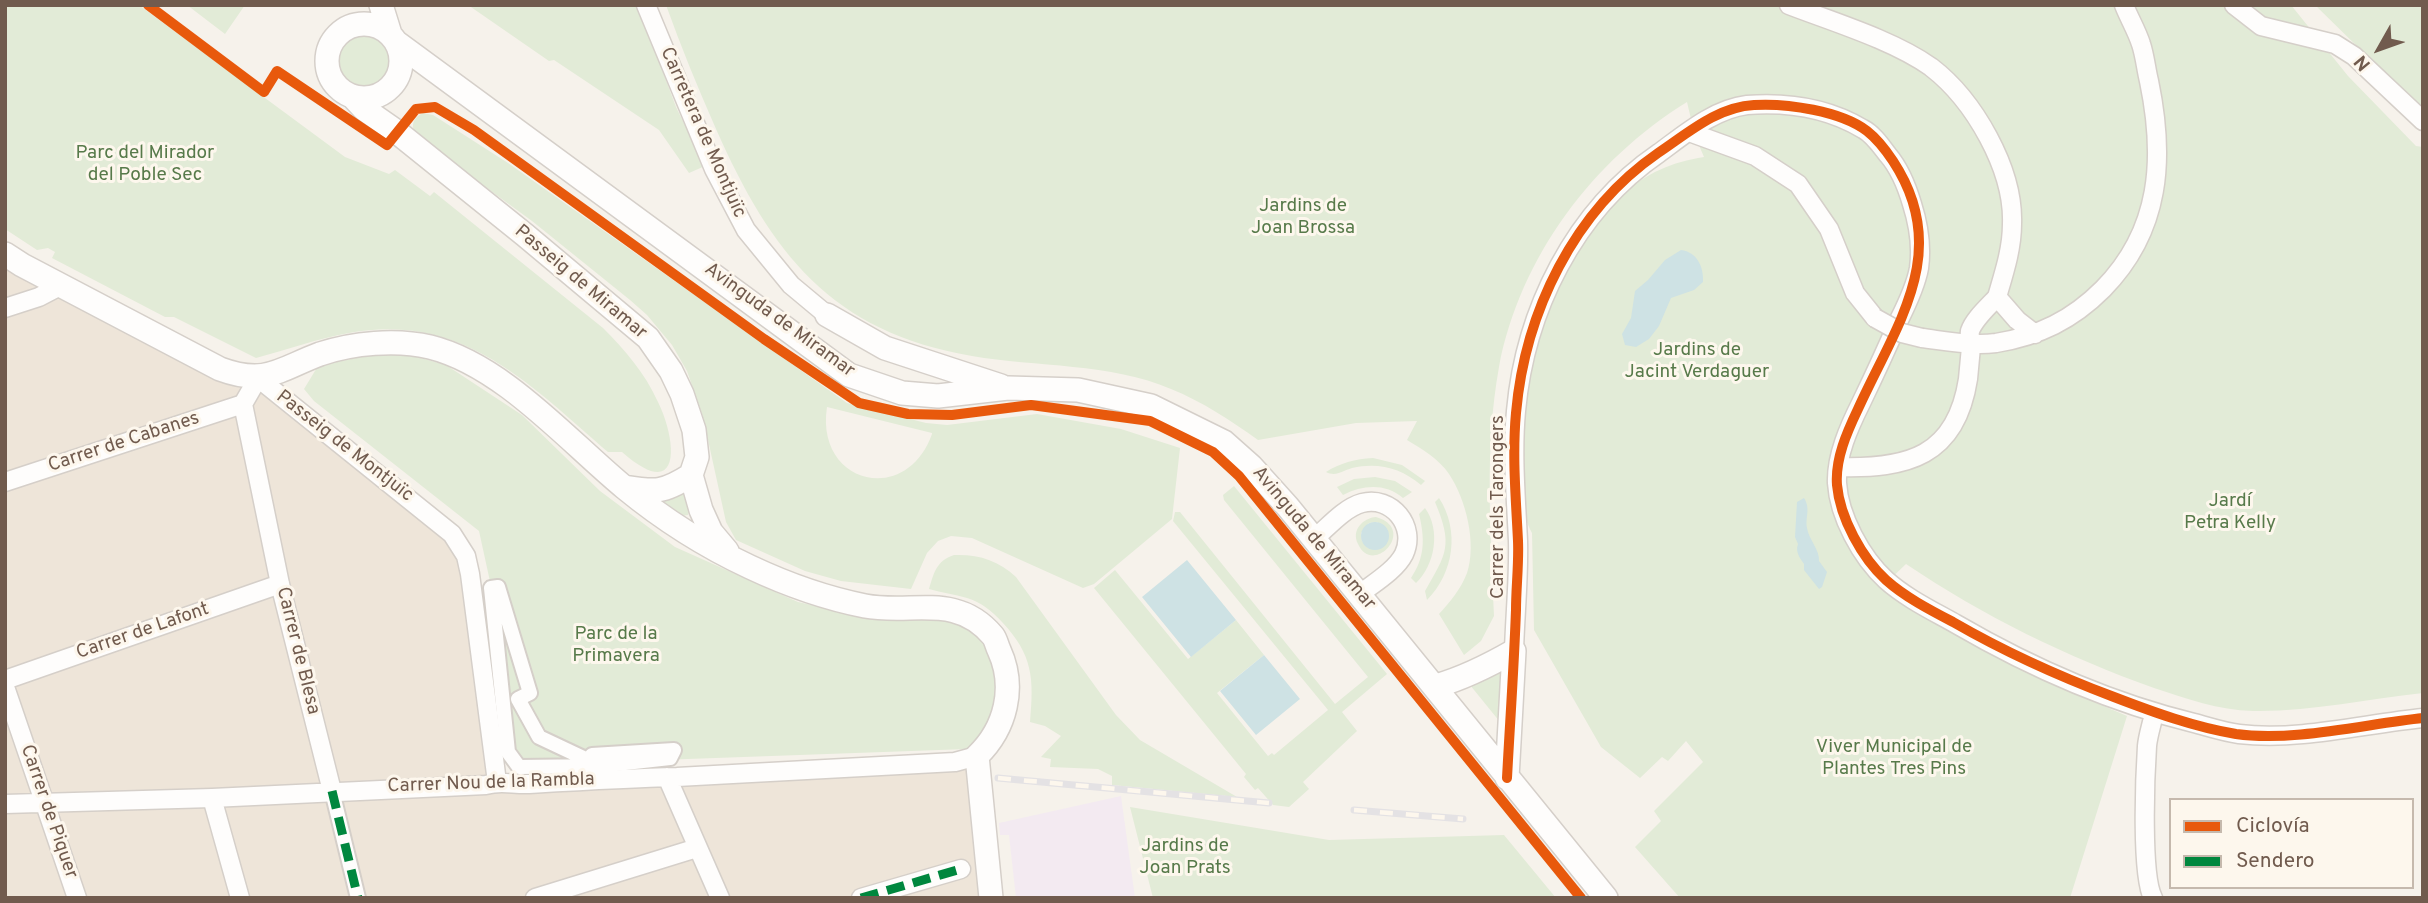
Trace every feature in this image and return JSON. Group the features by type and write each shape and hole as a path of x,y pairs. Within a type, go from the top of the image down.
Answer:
{"street":[{"path":"352,26 363,5"},
{"path":"381,5 393,38 401,61 389,88 362,99 352,96 334,83 327,62 334,40 342,31 352,26 372,25 393,38"},
{"name":"Carretera de Montjuïc","path":"646,5 714,169 746,230 791,285 827,315"},
{"path":"1789,5 1898,48 1930,67 1959,92 1988,133 2007,186 2013,222 2008,261 1997,297 1974,323 1970,332 1968,381 1953,424 1938,445 1906,462 1881,466 1838,467"},
{"path":"1689,132 1755,156 1798,184 1829,229 1855,293 1875,318 1902,334 1971,344 1994,343 2035,334 2082,310 2111,281 2134,250 2154,201 2159,152 2155,110 2141,45 2124,5"},
{"path":"2234,5 2261,26 2335,44 2354,56 2418,117"},
{"name":"Avinguda de Miramar","path":"393,38 455,87 849,375 902,393 939,396 1008,388 1078,390 1151,406 1224,442 1251,466 1314,539 1606,898"},
{"name":"Avinguda de Miramar","path":"389,88 414,74 429,74 455,87"},
{"name":"Passeig de Miramar","path":"389,88 384,116 397,132"},
{"name":"Passeig de Miramar","path":"352,96 648,338 671,371 694,430 697,457 691,475 701,510 711,532 734,559 774,578 828,598 869,607 945,607 971,616 994,637 1007,667 1008,697 997,728 977,756"},
{"name":"Carrer dels Tarongers","path":"1514,651 1518,542 1516,411 1521,376 1546,292 1567,251 1592,214 1645,162 1717,114 1735,107 1759,104 1810,107 1867,131 1892,159 1907,188 1921,235 1919,270 1907,303 1847,435 1838,467 1840,503 1854,536 1887,580 1985,642 2077,683 2154,713 2238,734 2289,736 2423,718"},
{"name":"Passeig de Montjuïc","path":"5,254 222,370 258,378 453,534 466,556 497,782"},
{"path":"5,309 62,285"},
{"path":"1997,297 2017,320 2035,334"},
{"path":"816,350 832,350 842,343 840,330 827,315"},
{"path":"827,315 886,348 1008,388"},
{"path":"243,404 258,378 286,370 321,354 355,346 392,344 430,347 465,361 521,395 624,487 669,522 734,559"},
{"name":"Carrer de Cabanes","path":"5,482 243,404"},
{"name":"Carrer de Blesa","path":"243,404 280,584 358,898"},
{"path":"624,487 654,492 673,487 691,475"},
{"path":"654,492 652,501 669,522"},
{"path":"1314,539 1360,503 1384,504 1402,519 1408,542 1404,554 1397,564 1360,594"},
{"path":"669,522 699,518 701,510"},
{"name":"Carrer de Lafont","path":"5,680 280,584"},
{"path":"498,587 530,693 519,699 539,737 592,762 592,755 674,750 670,758 598,766 519,767 508,752 491,588 498,587"},
{"path":"1436,686 1459,680 1514,651"},
{"path":"1507,778 1514,651"},
{"name":"Carrer de Piquer","path":"5,687 77,898"},
{"path":"2154,713 2147,743 2146,842 2149,890 2154,898"},
{"path":"977,756 990,898"},
{"name":"Carrer Nou de la Rambla","path":"5,804 212,798 486,785 497,782 520,784 667,777 955,762 977,756"},
{"path":"667,777 720,898"},
{"path":"212,798 240,898"},
{"path":"535,898 698,848"},
{"path":"860,898 961,869"}],"shaded area":[{"path":"1681,250 1687,251 1698,261 1703,282 1694,290 1671,298 1659,326 1649,339 1636,347 1625,345 1622,334 1631,318 1635,291 1665,260"},
{"path":"5,254 258,378 466,556 497,782 977,756 991,898 5,898"},
{"path":"1804,498 1808,532 1819,561 1827,572 1819,589 1804,570 1795,537 1797,502"},
{"path":"1375,522 1385,526 1389,536 1385,546 1375,550 1365,546 1361,536 1365,526"},
{"path":"1187,560 1236,620 1191,657 1142,597"},
{"path":"1264,655 1300,699 1256,735 1220,691"},
{"path":"1121,796 1135,898 1016,898 1009,835 1000,835 999,823"}],"green space":[{"name":"Parc del Mirador del Poble Sec","path":"5,5 139,5 345,157 389,174 395,170 430,196 434,192 603,328 627,353 647,381 665,418 671,450 670,462 665,470 655,472 641,466 622,452 608,452 522,379 460,344 427,333 390,329 338,335 256,358 174,317 165,317 52,258 55,252 48,248 37,250 5,229"},
{"path":"187,5 245,5 225,34"},
{"path":"468,5 638,5 676,107 705,166 689,173 659,130 554,60 549,61"},
{"path":"666,5 2291,5 2348,76 2416,146 2423,147 2423,693 2274,711 2227,709 2154,688 2058,649 1995,618 1906,564 1883,586 1904,603 2009,663 2127,716 2070,898 1680,898 1635,847 1661,821 1654,811 1703,762 1686,741 1668,761 1662,757 1640,778 1601,747 1534,630 1532,533 1525,509 1524,443 1525,411 1534,357 1551,306 1576,255 1606,212 1640,180 1670,165 1704,157 1695,136 1687,102 1621,152 1592,182 1543,250 1524,287 1509,326 1499,367 1491,429 1494,616 1481,641 1464,655 1439,614 1458,590 1467,573 1471,549 1468,522 1460,496 1449,474 1435,459 1407,440 1417,421 1356,423 1258,440 1183,394 1148,381 1099,370 972,356 923,344 880,328 844,306 812,280 784,249 759,213 716,129"},
{"path":"2315,5 2423,5 2423,111"},
{"path":"364,35 374,37 382,43 388,51 388,71 382,79 374,85 364,87 354,85 346,79 340,71 338,61 340,51 346,43 354,37"},
{"path":"423,113 433,115 508,163 847,403 926,423 947,425 1037,414 1121,429 1180,448 1172,519 1094,584 1083,588 972,538 951,536 938,541 927,553 911,589 841,581 805,571 736,540 726,522 703,417 687,371 672,345 647,315 630,300 532,221 421,140 413,126 418,116","holes":["827,407 932,433 920,457 903,471 884,478 865,477 848,469 835,454 827,433"]},
{"name":"Parc de la Primavera","path":"380,353 417,357 446,365 522,415 600,491 675,547 798,602 879,620 925,614 952,620 975,631 991,649 1000,675 992,718 977,740 967,749 520,765 510,751 496,609 479,531 314,401 304,389 318,366"},
{"path":"1373,458 1402,465 1425,481 1421,485 1405,474 1380,466 1362,466 1336,474 1326,472 1348,462"},
{"path":"1375,477 1395,481 1412,492 1403,498 1389,490 1374,487 1343,495 1337,487 1354,479"},
{"path":"1234,486 1387,674 1342,712 1357,731 1303,782 1309,789 1289,807 1273,805 1258,788 1255,790 1244,777 1246,774 1094,588 1115,570 1188,659 1236,620 1264,655 1217,693 1268,756 1272,753 1274,755 1328,710 1173,521 1175,512 1180,512 1335,704 1368,677 1224,500 1223,495"},
{"path":"685,488 690,508 688,515 681,516 661,504 660,500"},
{"path":"1439,498 1450,524 1451,551 1443,577 1427,600 1425,591 1445,548 1444,529 1435,502"},
{"path":"1425,508 1433,526 1434,547 1428,567 1416,583 1411,578 1421,555 1423,540 1419,514"},
{"path":"1376,517 1388,523 1393,531 1393,540 1388,547 1373,555 1365,553 1356,539 1357,530 1363,522","holes":["1378,522 1368,548 1362,541 1361,533 1369,523"]},
{"path":"954,555 987,559 1009,571 1116,715 1140,740 1237,797 1112,785 1112,776 1098,769 1050,767 1051,759 1041,757 1061,736 1045,726 1030,722 1031,680 1026,657 1020,645 1002,622 982,604 929,589 939,564"},
{"path":"1502,667 1500,722 1470,685"},
{"name":"Jardins de Joan Prats","path":"1130,807 1329,840 1504,835 1556,898 1153,898"}],"railway":[{"path":"998,778 1269,803"},
{"path":"1354,810 1463,819"}],"marked path":[{"path":"332,791 358,898"},
{"path":"861,898 961,869"}],"cycle path":[{"path":"148,5 264,92 277,71 387,145 416,109 435,107 474,130 764,339 859,403 908,414 952,415 1031,405 1150,421 1213,452 1239,476 1581,898"},
{"path":"1507,778 1518,558 1514,461 1516,413 1521,375 1543,302 1559,267 1579,234 1602,204 1628,177 1703,122 1728,111 1754,105 1782,105 1813,110 1829,113 1856,124 1885,149 1910,194 1918,226 1918,257 1912,288 1902,318 1846,436 1837,475 1839,498 1847,524 1869,561 1886,580 1927,608 2032,663 2129,703 2205,727 2236,734 2282,736 2423,718"}],"park label":[{"name":"Jardins de Joan Brossa","path":"1303,218"},
{"name":"Jardins de Jacint Verdaguer","path":"1697,362"},
{"name":"Jardí Petra Kelly","path":"2230,513"},
{"name":"Viver Municipal de Plantes Tres Pins","path":"1894,759"}]}
